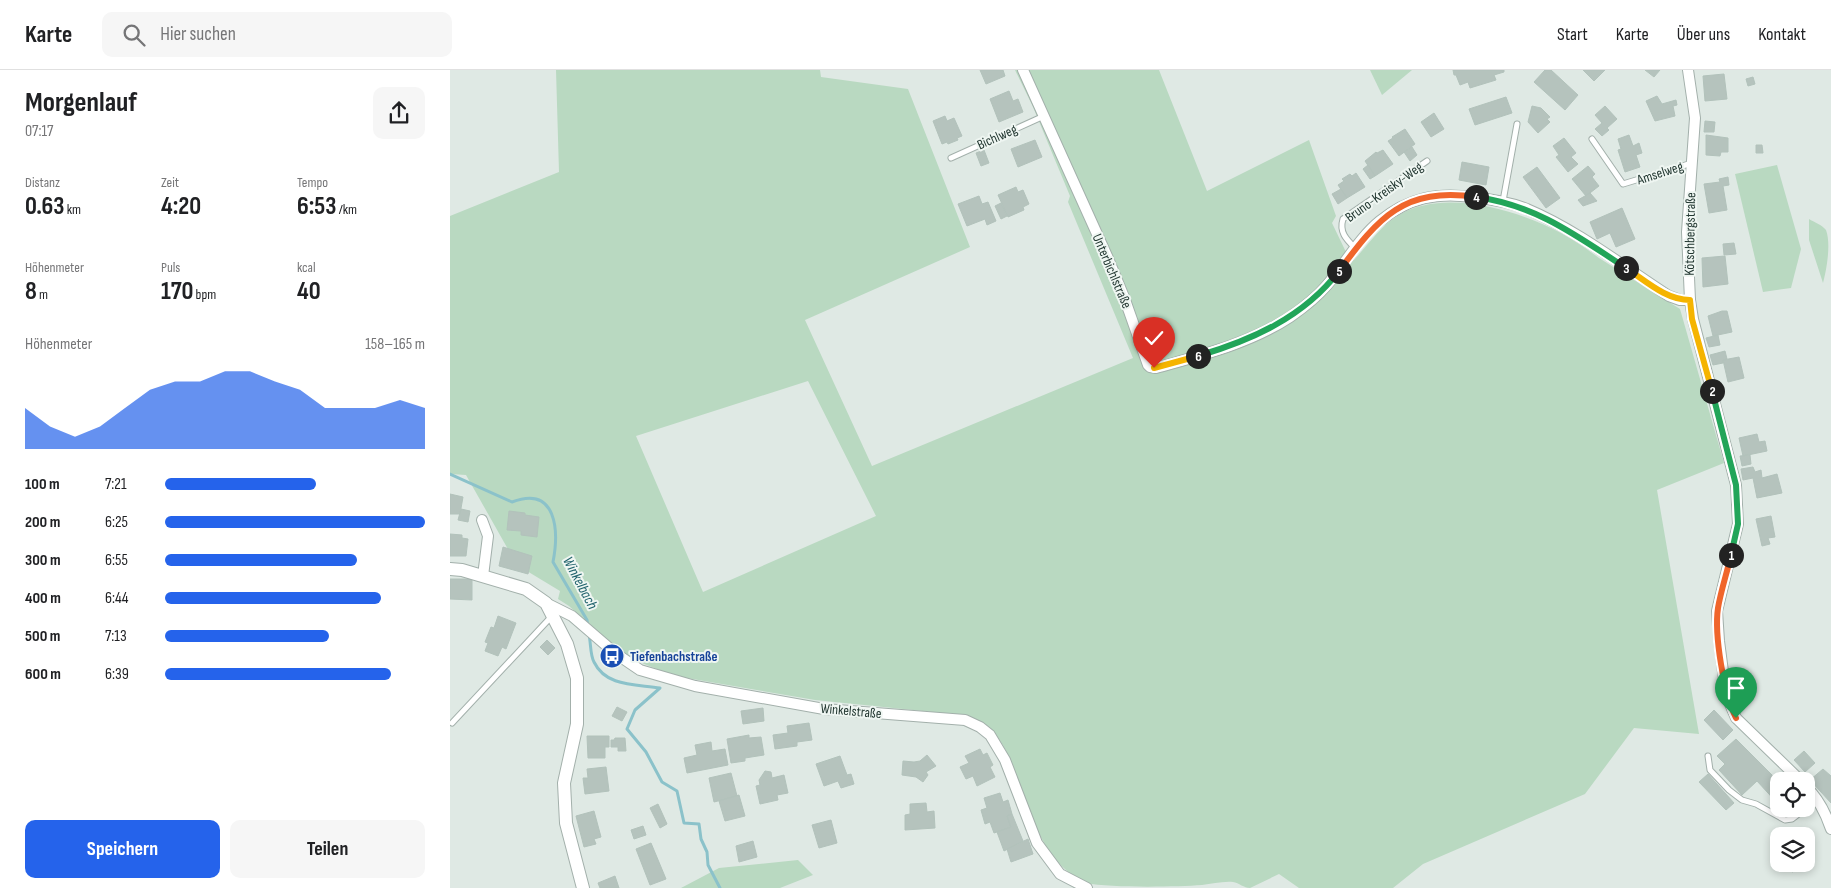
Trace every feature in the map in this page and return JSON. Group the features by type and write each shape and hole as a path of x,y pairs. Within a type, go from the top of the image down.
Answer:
{"street":[{"name":"Unterbichlstraße","path":"1023,70 1107,256 1150,367 1156,368 1206,354 1270,329 1319,294 1378,222 1391,212 1422,198 1438,195 1466,196 1503,201 1526,209 1565,228 1669,296 1680,300 1690,300"},
{"name":"Kötschbergstraße","path":"1688,70 1695,118 1687,232 1692,319 1731,463 1737,499 1738,524 1736,537 1717,611 1725,687 1729,703 1736,718 1792,772"},
{"path":"482,520 488,536 484,576"},
{"path":"450,568 526,589 546,603 567,644 577,678 577,724 564,783 566,823 584,888"},
{"name":"Winkelstraße","path":"546,603 572,616 615,653 640,670 695,686 824,709 965,720 980,727 990,735 1004,760 1037,843 1060,874 1085,888"},
{"path":"1815,798 1828,817 1831,829"}],"lane":[{"name":"Bichlweg","path":"951,158 1044,116"},
{"path":"1503,201 1517,124"},
{"name":"Amselweg","path":"1592,139 1624,184 1693,163"},
{"name":"Bruno-Kreisky-Weg","path":"1355,248 1342,232 1340,226 1343,219 1427,161"},
{"path":"452,723 553,616"},
{"path":"1708,756 1710,770 1728,790 1742,800 1756,804 1770,812"},
{"path":"1780,817 1785,820 1795,817"}],"green space":[{"path":"556,70 820,70 821,77 908,89 970,247 805,320 872,466 1133,358 1068,202 1070,196 1033,107 1015,70 1159,70 1207,191 1309,140 1336,216 1332,223 1345,250 1354,260 1392,219 1417,207 1438,203 1481,205 1503,210 1561,233 1680,309 1724,463 1657,490 1699,734 1634,728 1585,794 1423,864 1393,888 1299,888 1279,874 1250,888 1229,882 1160,887 1110,886 1086,883 1071,874 1048,850 1033,820 1005,749 995,734 977,721 952,714 815,700 675,676 644,664 611,645 569,606 558,599 560,591 517,565 466,475 450,474 450,216 559,172","holes":["808,381 876,516 703,592 636,436"]},
{"path":"1370,70 1412,70 1382,95"},
{"path":"1777,165 1801,249 1791,288 1763,292 1735,174"},
{"path":"1809,219 1826,230 1828,256 1823,283 1809,240"},
{"path":"798,860 813,875 780,888 681,888 719,868"}],"building":[{"path":"980,70 1003,70 1005,76 986,84"},
{"path":"1453,70 1504,70 1504,72 1494,75 1496,80 1470,88 1468,82 1460,85"},
{"path":"1545,70 1551,70 1578,95 1565,110 1534,82"},
{"path":"1583,70 1605,70 1594,81"},
{"path":"1645,70 1660,70 1654,77"},
{"path":"1724,74 1727,99 1705,101 1703,76"},
{"path":"1753,77 1755,84 1748,86 1746,79"},
{"path":"1009,91 1013,101 1018,99 1023,112 999,122 990,99"},
{"path":"1657,96 1662,104 1676,100 1677,105 1673,106 1675,116 1655,121 1646,101"},
{"path":"1506,97 1512,113 1475,125 1469,109"},
{"path":"1532,106 1541,108 1550,117 1547,119 1550,122 1538,133 1528,122"},
{"path":"1605,106 1617,119 1607,128 1609,130 1602,136 1595,129 1602,123 1595,115"},
{"path":"1434,113 1444,129 1431,137 1421,122"},
{"path":"945,116 947,121 954,118 962,136 948,144 947,142 942,144 933,121"},
{"path":"1705,121 1715,122 1714,132 1704,132"},
{"path":"1405,129 1415,144 1399,156 1388,141"},
{"path":"1629,135 1633,146 1639,143 1642,153 1636,155 1640,167 1625,172 1618,150 1621,149 1618,139"},
{"path":"1706,135 1728,138 1728,152 1721,152 1720,156 1706,155"},
{"path":"1564,138 1576,153 1571,157 1578,164 1568,172 1556,157 1559,155 1553,146"},
{"path":"1035,140 1042,157 1018,167 1011,149"},
{"path":"1756,145 1762,145 1763,153 1756,153"},
{"path":"1412,147 1417,155 1410,161 1404,152"},
{"path":"984,150 989,163 981,166 976,153"},
{"path":"1383,150 1393,164 1375,176 1365,161 1376,152"},
{"path":"1462,162 1489,167 1486,185 1459,180"},
{"path":"1368,165 1375,176 1370,179 1363,169"},
{"path":"1588,166 1595,174 1592,177 1599,186 1586,196 1572,179"},
{"path":"1537,167 1560,198 1546,208 1523,177"},
{"path":"1356,173 1365,187 1347,198 1338,185 1344,181 1342,179"},
{"path":"1728,177 1729,185 1723,186 1727,210 1709,213 1704,184 1720,182 1719,179"},
{"path":"1016,187 1018,192 1023,190 1029,204 1023,207 1024,210 1008,217 998,195"},
{"path":"1341,189 1347,198 1338,204 1332,194"},
{"path":"1590,193 1597,201 1583,206 1578,200"},
{"path":"979,196 982,204 988,202 996,221 987,225 985,219 967,226 958,204"},
{"path":"1001,203 1007,216 1001,219 995,206"},
{"path":"1622,208 1635,239 1616,247 1610,233 1597,239 1590,222"},
{"path":"1734,243 1736,254 1724,255 1723,244"},
{"path":"1725,256 1728,284 1703,287 1702,258"},
{"path":"1727,311 1732,332 1713,336 1708,316"},
{"path":"1718,335 1720,345 1709,347 1706,338"},
{"path":"1725,351 1727,359 1723,360 1723,363 1713,365 1710,355"},
{"path":"1739,357 1744,378 1728,382 1723,360"},
{"path":"1757,434 1759,442 1765,441 1767,451 1743,456 1739,438"},
{"path":"1750,455 1751,464 1742,466 1740,456"},
{"path":"1753,467 1755,472 1761,470 1762,478 1777,474 1782,493 1757,498 1753,478 1743,480 1741,469"},
{"path":"450,494 463,497 460,514 450,514"},
{"path":"461,509 470,511 468,522 458,520"},
{"path":"509,511 539,517 537,537 521,535 521,531 507,530"},
{"path":"1771,516 1775,537 1768,538 1770,544 1762,546 1756,519"},
{"path":"450,534 462,535 462,538 468,539 466,556 450,556"},
{"path":"503,547 532,556 528,574 499,566"},
{"path":"450,579 472,579 472,600 450,599"},
{"path":"498,616 516,623 506,649 502,647 498,656 485,651 488,643 485,642 491,627 494,628"},
{"path":"547,640 555,648 548,655 540,647"},
{"path":"617,707 627,712 622,721 612,716"},
{"path":"763,708 764,721 743,724 741,711"},
{"path":"1714,710 1733,730 1723,740 1704,720"},
{"path":"809,723 812,740 797,742 797,746 775,749 773,735 788,733 787,726"},
{"path":"749,735 749,738 761,737 764,755 745,758 745,761 731,763 727,739"},
{"path":"587,736 609,736 609,747 605,747 605,758 588,758"},
{"path":"625,738 626,751 618,751 618,747 611,747 611,740"},
{"path":"1736,739 1770,773 1770,795 1757,781 1742,795 1719,770 1725,764 1717,756"},
{"path":"711,742 712,751 725,749 728,765 687,773 684,758 697,755 695,745"},
{"path":"980,749 983,755 987,753 993,765 990,767 995,777 977,786 973,776 966,779 960,767 969,763 965,756"},
{"path":"1804,751 1815,763 1805,772 1794,760"},
{"path":"927,755 936,766 926,772 928,775 923,782 916,777 902,775 903,761 920,761"},
{"path":"840,756 847,775 851,774 854,784 841,788 838,781 824,786 816,764"},
{"path":"606,767 609,791 585,794 583,778 588,778 587,769"},
{"path":"1823,769 1831,776 1831,803 1815,785 1815,776"},
{"path":"765,771 771,772 772,778 784,775 788,793 777,795 778,800 760,804 756,786 760,785 759,780"},
{"path":"731,773 737,796 714,802 709,778"},
{"path":"1708,774 1734,803 1726,810 1699,782"},
{"path":"1000,793 1003,802 1008,800 1012,814 1007,816 1011,827 994,833 990,822 985,824 981,810 987,808 984,798"},
{"path":"739,795 745,816 725,821 719,801"},
{"path":"926,803 927,812 934,811 935,828 905,830 905,815 910,814 910,804"},
{"path":"658,804 667,824 660,828 650,808"},
{"path":"594,811 601,837 594,839 596,844 584,847 576,816"},
{"path":"1012,814 1023,841 1004,851 997,832 1011,827 1007,816"},
{"path":"831,820 837,843 819,848 812,825"},
{"path":"643,826 646,835 634,839 631,830"},
{"path":"1028,839 1033,854 1011,862 1007,849"},
{"path":"753,841 757,857 739,862 736,846"},
{"path":"651,843 666,879 650,885 636,849"},
{"path":"615,876 619,888 600,888 598,883"}],"waterway":[{"name":"Winkelbach","path":"450,474 512,502 527,498 538,500 546,505 552,514 555,525 553,562 587,620 588,627"},
{"name":"Winkelbach","path":"589,635 593,659 599,670 606,676 622,683 660,688 635,710 627,729 646,752 662,782 677,791 684,823 699,824 701,839 707,852 708,865 720,888"}],"place":[{"name":"Tiefenbachstraße","path":"612,656"}],"route":[{"path":"1154,368 1206,354 1270,329 1319,294 1378,222 1391,212 1404,206 1422,198 1438,195 1486,198 1503,201 1526,209 1565,228 1669,296 1680,300 1690,300 1692,319 1736,485 1738,524 1717,611 1725,687 1731,709 1736,718"}]}
